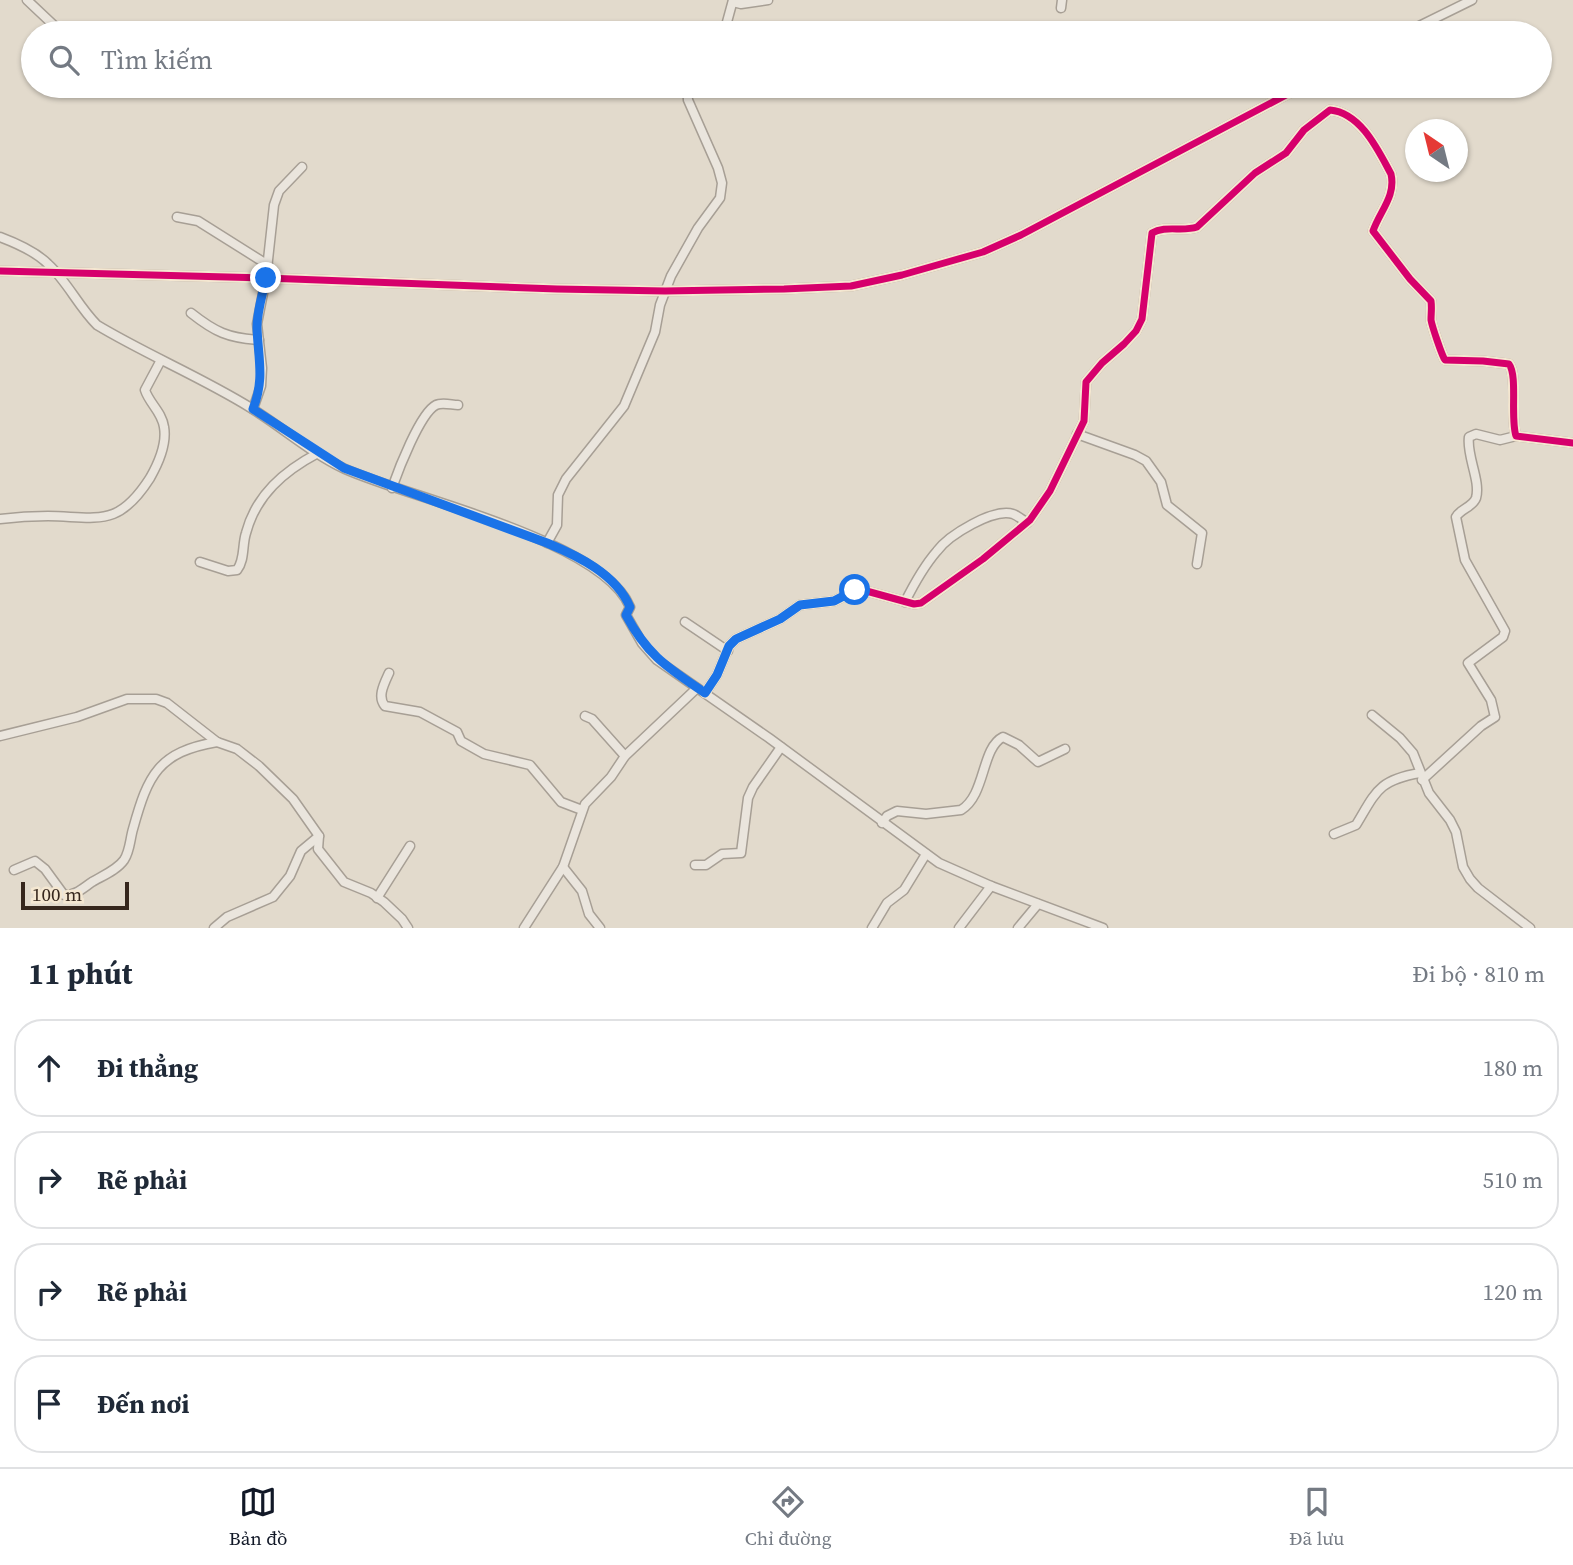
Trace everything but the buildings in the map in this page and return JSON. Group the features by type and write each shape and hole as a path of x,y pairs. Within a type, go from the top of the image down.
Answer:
{"street":[{"path":"27,0 49,21"},
{"path":"727,21 733,1 741,4 768,0"},
{"path":"1429,21 1472,0"},
{"path":"547,543 557,525 558,495 566,479 624,406 656,332 665,291 682,253 722,192 718,168 688,98"},
{"path":"0,271 665,291 851,286 902,275 983,251 1032,229 1280,98"},
{"path":"524,928 563,867 585,804 611,777 625,756 717,675 736,639 780,619 800,605 834,601 859,589 914,604 928,600 1027,523 1050,491 1077,434 1085,414 1086,382 1102,363 1124,344 1142,319 1152,233 1157,229 1197,227 1255,173 1286,153 1304,130 1330,110 1348,115 1363,129 1391,174 1393,181 1389,198 1373,231 1410,279 1431,301 1431,322 1443,358 1500,362 1512,367 1512,417 1516,436"},
{"path":"253,409 261,386 257,324 268,265 274,205 279,191 302,167"},
{"path":"177,217 198,221 268,265"},
{"path":"0,237 41,259 54,271 97,325 253,409 344,468 392,488 547,543 597,569 619,588 630,607 626,615 642,643 657,660 926,854 939,863 992,886 1103,928"},
{"path":"191,313 205,324 231,337 259,340"},
{"path":"0,519 48,516 99,519 125,507 138,496 156,468 162,450 164,429 160,414 145,390 161,360"},
{"path":"392,488 404,457 429,412 440,404 458,405"},
{"path":"1077,434 1146,461 1161,482 1167,505 1202,533 1197,564"},
{"path":"1334,834 1356,825 1372,795 1384,785 1406,776 1421,777 1494,718 1491,700 1468,663 1506,632 1465,560 1456,517 1473,503 1476,495 1468,437 1476,434 1500,440 1516,436 1573,443"},
{"path":"200,562 228,571 237,570 241,565 245,534 252,514 265,494 277,479 318,453"},
{"path":"905,602 937,550 959,533 978,521 999,514 1015,514 1027,523"},
{"path":"685,622 728,651"},
{"path":"389,673 382,695 385,706 420,712 457,732 461,741 484,754 530,765 561,802 582,810"},
{"path":"0,736 77,717 127,699 156,699 167,704 216,742 237,749 259,766 293,799 319,836 318,849 344,882 377,898 402,919 408,928"},
{"path":"1372,715 1413,753 1429,793 1456,832 1463,867 1470,879 1530,928"},
{"path":"585,716 592,719 625,756"},
{"path":"883,822 887,816 897,811 926,814 955,811 965,807 981,782 995,742 1003,737 1018,745 1038,762 1065,748"},
{"path":"14,870 35,861 45,869 64,895 70,896 79,891 123,862 144,794 158,768 175,754 191,747 216,742"},
{"path":"695,865 706,865 720,855 737,854 743,850 748,798 781,747"},
{"path":"214,928 228,917 274,897 290,876 301,850 319,836"},
{"path":"377,898 410,846"},
{"path":"872,928 887,903 904,890 926,854"},
{"path":"563,867 582,891 589,914 600,928"},
{"path":"959,928 992,886"},
{"path":"1018,928 1038,904"}],"cycle path":[{"path":"0,271 665,291 851,286 983,252 1021,235 1280,98"},
{"path":"705,693 717,675 729,646 736,639 780,619 800,605 834,601 859,589 914,604 921,603 983,559 1030,520 1050,491 1084,421 1086,382 1136,331 1142,319 1152,233 1163,229 1197,227 1255,173 1286,153 1304,130 1330,110 1351,118 1359,125 1374,144 1391,174 1389,196 1373,231 1410,279 1431,301 1431,320 1445,360 1509,364 1513,378 1516,436 1573,443"}],"route":[{"path":"266,278 257,324 261,386 253,409 344,468 392,488 547,543 573,554 597,569 625,596 630,607 626,615 642,643 657,660 705,693 717,675 729,646 736,639 780,619 800,605 834,601 855,590"}]}
